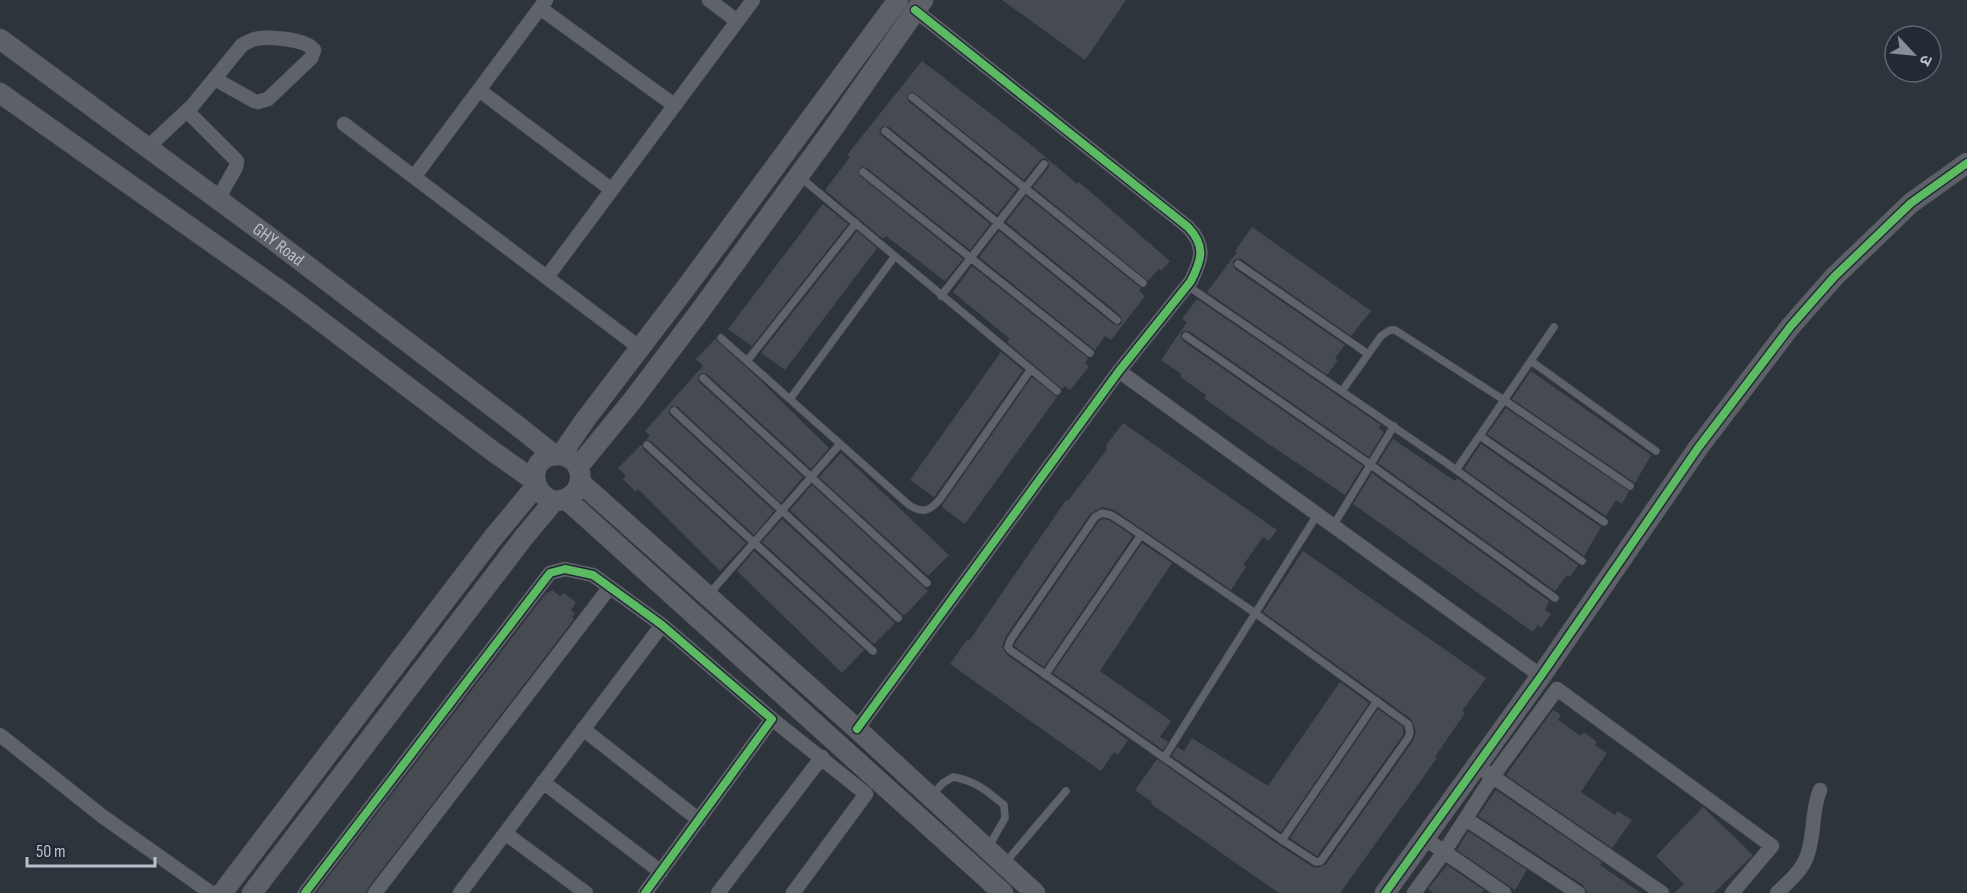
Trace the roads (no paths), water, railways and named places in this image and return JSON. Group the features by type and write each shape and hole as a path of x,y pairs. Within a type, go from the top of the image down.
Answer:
{"street":[{"path":"709,0 737,21"},
{"path":"547,277 753,0"},
{"path":"557,455 685,290 898,0"},
{"path":"414,177 543,4 675,105"},
{"path":"252,893 517,546 560,500 578,489 579,475 832,130 919,5 1188,227 1201,246 1198,267 1188,285 1119,371 857,729"},
{"name":"GHY Road","path":"0,39 218,199 557,455"},
{"path":"147,148 187,111 242,45 256,39 301,41 314,50 311,58 268,99 263,101 254,100 214,80"},
{"path":"479,90 612,190"},
{"name":"GHY Road","path":"0,93 289,297 536,484"},
{"path":"187,111 237,161 218,199"},
{"path":"344,124 640,348"},
{"path":"1414,893 1466,819 1485,771 1541,676 1698,448 1790,327 1834,277 1903,210 1967,163"},
{"path":"1119,371 1541,676"},
{"path":"1003,893 560,500 543,496 536,484 535,474 541,461 557,455 568,457 579,475 708,596 1035,893"},
{"path":"222,893 536,484"},
{"path":"305,893 550,573 565,568 593,575 662,625 772,719 866,794 793,893"},
{"path":"375,893 610,587"},
{"path":"460,893 662,625"},
{"path":"1385,893 1424,838 1557,689 1772,846 1732,893"},
{"path":"645,893 772,719"},
{"path":"583,729 699,820"},
{"path":"0,735 102,816 211,893"},
{"path":"718,893 822,757"},
{"path":"1485,771 1662,893"},
{"path":"543,782 661,873"},
{"path":"1777,893 1800,869 1808,855 1814,807 1820,790"},
{"path":"1466,819 1578,893"},
{"path":"505,833 586,893"},
{"path":"1424,838 1504,893"}],"lane":[{"path":"912,97 1143,283"},
{"path":"885,131 1117,320"},
{"path":"941,296 1044,164"},
{"path":"863,172 1090,353"},
{"path":"798,176 1057,391"},
{"path":"747,361 856,223"},
{"path":"790,399 895,256"},
{"path":"1238,264 1368,354"},
{"path":"1188,285 1394,426 1582,561"},
{"path":"1456,470 1554,327"},
{"path":"1342,391 1381,336 1390,330 1395,330 1504,400 1629,486"},
{"path":"1186,336 1371,465 1555,598"},
{"path":"721,338 909,506 924,512 930,510 940,499 1031,369"},
{"path":"1531,361 1656,451"},
{"path":"703,378 927,584"},
{"path":"674,411 898,618"},
{"path":"1334,526 1394,426"},
{"path":"1480,436 1604,522"},
{"path":"708,596 840,444"},
{"path":"647,445 873,651"},
{"path":"1099,514 1112,515 1141,534 1408,724 1410,732 1408,738 1321,861 1316,862 1282,840 1008,647 1011,639 1099,514"},
{"path":"1164,758 1317,515"},
{"path":"1045,675 1141,534"},
{"path":"1282,840 1377,701"},
{"path":"930,797 943,783 953,777 970,780 990,792 1004,806 1005,818 987,849"},
{"path":"1004,864 1066,791"}]}
